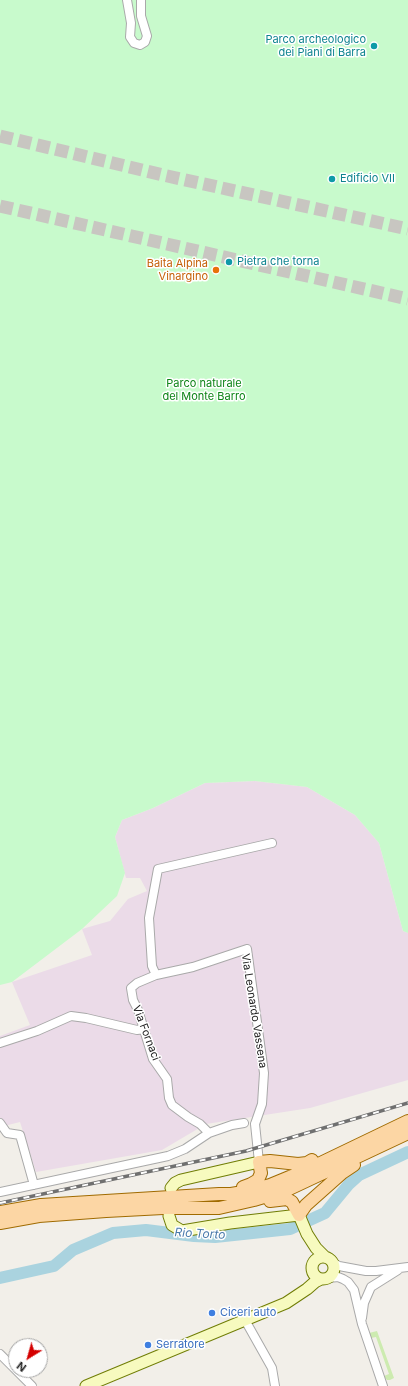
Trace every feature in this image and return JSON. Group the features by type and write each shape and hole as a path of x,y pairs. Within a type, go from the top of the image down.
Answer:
{"main road":[{"path":"219,1208 254,1200 287,1190 375,1142 408,1121"},
{"path":"171,1188 175,1183 181,1180 260,1162 270,1161 298,1164 307,1163 335,1149 375,1142 408,1133"},
{"path":"0,1212 41,1205 231,1194 249,1191 270,1185 375,1142"},
{"path":"300,1217 306,1205 375,1142"},
{"path":"218,1194 244,1187 258,1180 261,1173 260,1162"},
{"path":"0,1223 38,1216 106,1211 163,1208 237,1208 287,1199 292,1202 307,1234 316,1248 334,1267 334,1272 325,1279 315,1282 286,1303 86,1386"},
{"path":"169,1216 172,1225 182,1231 230,1223 300,1217"},
{"path":"307,1234 315,1277 325,1279"},
{"path":"299,1295 317,1258 328,1260"}],"street":[{"path":"127,0 131,23 130,37 134,43 140,45 145,42 147,36 141,16 141,0"},
{"path":"156,975 152,966 149,918 158,869 272,843"},
{"name":"Via Leonardo Vassena","path":"156,975 193,966 247,949 264,1073 262,1104 255,1124"},
{"name":"Via Fornaci","path":"156,975 137,983 131,988 133,1000 138,1010 153,1059 167,1079 169,1098 172,1105 188,1118 200,1124 209,1133"},
{"path":"0,1043 37,1031 71,1016 137,1030 144,1029"},
{"path":"0,1122 7,1133 20,1135 34,1185"},
{"path":"0,1192 168,1156 185,1149 209,1133 232,1125 250,1122 255,1124 260,1162"},
{"path":"328,1260 338,1266 366,1271 404,1268"},
{"path":"352,1288 362,1290 404,1268"},
{"path":"362,1324 364,1303 372,1286 372,1277 366,1271"},
{"path":"325,1279 340,1277 348,1282 356,1294 362,1324 383,1386"},
{"path":"245,1320 272,1368 275,1386"},
{"path":"0,1354 32,1386"}],"shaded area":[{"path":"255,781 307,787 355,815 379,843 403,931 408,933 408,1080 310,1108 206,1124 162,1150 36,1172 20,1122 0,1127 0,1036 30,1025 12,982 92,955 82,929 110,921 128,899 147,891 140,878 126,878 115,837 122,820 153,808 205,783"}],"green space":[{"name":"Parco naturale del Monte Barro","path":"0,0 408,0 408,933 403,931 379,843 355,815 307,787 255,781 205,783 153,808 122,820 115,837 125,873 117,896 82,929 12,982 0,985"},
{"path":"377,1331 394,1378 390,1380 387,1380 384,1377 389,1374 376,1337 371,1338 369,1333"}],"waterway":[{"name":"Rio Torto","path":"0,1278 54,1266 73,1250 113,1233 146,1230 215,1237 290,1229 325,1213 349,1184 359,1175 408,1152"}],"tunnel":[{"path":"0,136 163,175 408,229"},
{"path":"0,206 408,299"}],"railway":[{"path":"0,1203 246,1151 408,1103"}],"place":[{"name":"Parco archeologico dei Piani di Barra","path":"374,46"},
{"name":"Edificio VII","path":"332,179"},
{"name":"Pietra che torna","path":"229,262"},
{"name":"Baita Alpina Vinargino","path":"216,270"},
{"name":"Ciceri auto","path":"212,1313"},
{"name":"Serratore","path":"148,1345"}]}
